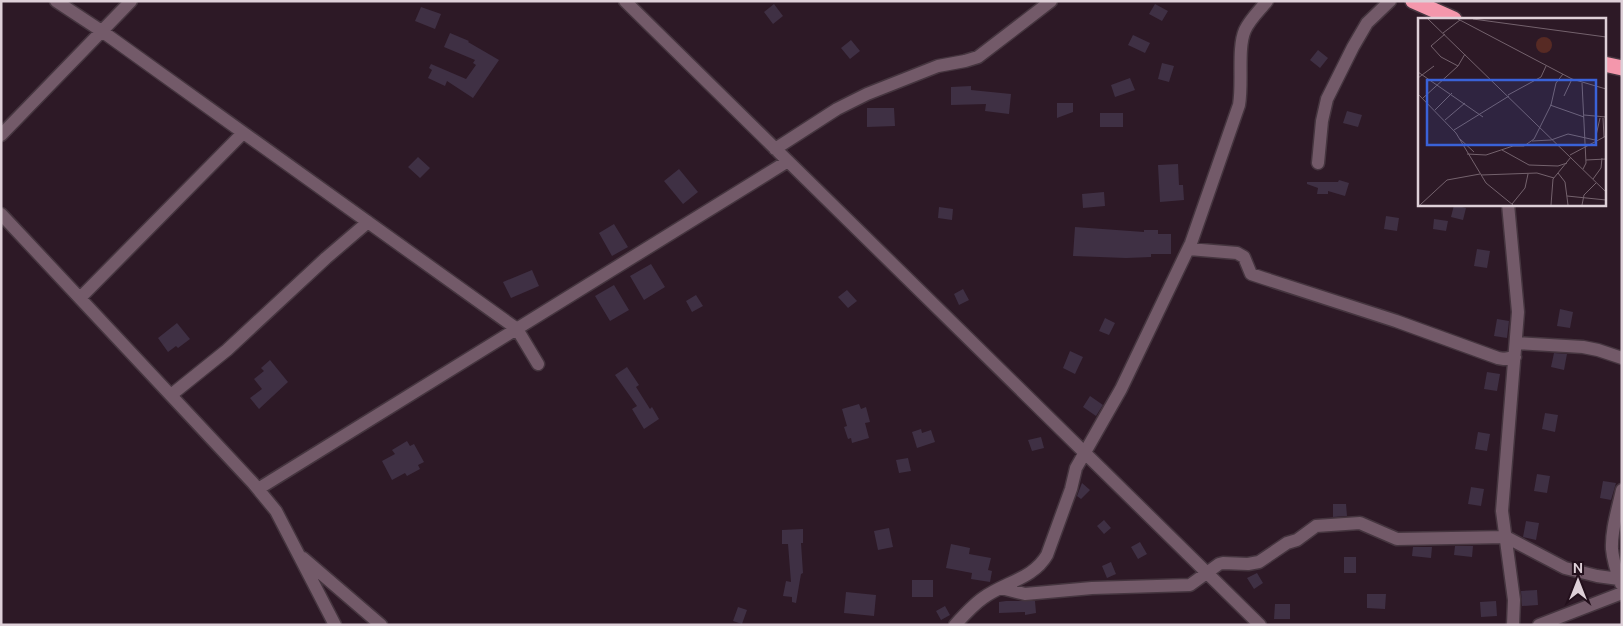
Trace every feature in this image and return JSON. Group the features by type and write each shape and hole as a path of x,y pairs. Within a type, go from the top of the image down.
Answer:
{"highway":[{"path":"1413,1 1452,18"},
{"path":"1606,64 1622,68"}],"street":[{"path":"56,1 103,32 517,329 538,364"},
{"path":"1,135 131,1"},
{"path":"625,1 1260,625"},
{"path":"775,149 836,108 938,66 978,57 1051,1"},
{"path":"955,625 984,597 1033,572 1042,564 1047,555 1071,489 1076,468 1121,389 1188,249 1239,105 1242,45 1245,30 1267,1"},
{"path":"1318,163 1322,121 1327,99 1367,23 1390,1"},
{"path":"80,298 243,133"},
{"path":"258,489 788,161"},
{"path":"1508,205 1518,312 1510,436 1503,498 1514,600 1513,625"},
{"path":"1,214 258,489 276,512 335,625"},
{"path":"171,395 227,350 326,258 368,222"},
{"path":"1188,249 1237,253 1244,257 1251,274 1396,321 1498,358 1515,357"},
{"path":"1516,343 1598,350 1622,358"},
{"path":"1620,583 1612,549 1613,533 1622,490"},
{"path":"1001,588 1025,594 1092,588 1190,585 1223,563 1248,564 1259,562 1286,543 1297,540 1320,525 1360,523 1397,539 1506,537 1565,568 1620,583"},
{"path":"298,554 381,625"},
{"path":"1539,625 1622,593"}],"building":[{"path":"774,4 783,16 773,24 764,12"},
{"path":"1155,4 1168,11 1162,21 1149,14"},
{"path":"421,7 441,14 435,29 415,21"},
{"path":"450,33 469,41 499,60 473,98 447,81 445,86 428,78 432,70 429,68 431,64 466,79 476,65 473,63 475,60 444,47"},
{"path":"1133,35 1150,43 1145,53 1128,45"},
{"path":"851,40 860,51 850,59 841,48"},
{"path":"1318,50 1328,58 1320,68 1310,60"},
{"path":"1162,63 1174,66 1169,82 1158,79"},
{"path":"1130,78 1135,90 1115,97 1111,85"},
{"path":"971,86 971,90 1011,94 1009,114 985,111 986,104 951,105 951,87"},
{"path":"1057,103 1073,103 1073,112 1057,118"},
{"path":"867,108 894,108 895,126 867,127"},
{"path":"1347,111 1362,115 1358,127 1343,123"},
{"path":"1100,113 1123,113 1123,127 1100,127"},
{"path":"418,157 430,168 420,178 408,167"},
{"path":"1178,164 1179,185 1183,185 1184,200 1160,202 1158,165"},
{"path":"679,169 698,192 683,204 664,181"},
{"path":"1339,180 1349,183 1345,196 1328,191 1328,194 1317,194 1318,188 1307,184 1307,182 1338,182"},
{"path":"1104,192 1105,206 1083,208 1082,194"},
{"path":"1454,205 1466,208 1463,220 1451,217"},
{"path":"939,207 953,209 952,220 938,218"},
{"path":"1386,216 1399,218 1397,231 1384,229"},
{"path":"1434,219 1448,221 1446,231 1433,229"},
{"path":"614,224 628,247 612,256 599,233"},
{"path":"1075,227 1144,232 1144,230 1158,230 1158,234 1171,234 1171,254 1151,254 1151,257 1126,258 1073,256"},
{"path":"1477,249 1490,251 1487,268 1474,266"},
{"path":"651,264 665,287 644,300 630,276"},
{"path":"532,270 539,286 511,298 503,282"},
{"path":"614,285 629,310 610,321 595,296"},
{"path":"963,289 969,300 959,305 954,294"},
{"path":"847,290 857,301 848,308 838,297"},
{"path":"696,295 703,306 692,312 686,301"},
{"path":"1560,309 1573,312 1570,328 1557,326"},
{"path":"1105,318 1115,323 1109,335 1099,331"},
{"path":"1497,319 1509,321 1507,338 1494,336"},
{"path":"177,323 190,339 178,348 176,346 168,352 158,338"},
{"path":"1070,351 1083,357 1075,374 1063,368"},
{"path":"1554,353 1567,354 1564,370 1551,367"},
{"path":"270,360 288,382 259,409 250,398 262,389 254,379 264,371 261,368"},
{"path":"627,367 639,385 636,387 659,419 644,429 632,409 637,406 615,375"},
{"path":"1487,372 1500,374 1497,391 1484,389"},
{"path":"1090,396 1103,405 1096,416 1083,407"},
{"path":"859,404 861,409 866,407 870,422 865,423 869,438 852,443 851,438 848,439 844,427 847,426 842,409"},
{"path":"1545,413 1558,415 1555,432 1542,429"},
{"path":"921,429 922,433 931,430 935,442 917,448 912,432"},
{"path":"1478,432 1490,434 1487,451 1475,449"},
{"path":"1041,437 1044,448 1032,451 1028,440"},
{"path":"407,441 410,446 414,444 424,462 418,465 420,469 407,476 405,473 392,480 382,461 395,454 392,450"},
{"path":"908,458 911,471 899,473 896,460"},
{"path":"1537,474 1550,476 1547,493 1534,491"},
{"path":"1603,481 1616,483 1611,500 1600,498"},
{"path":"1082,483 1090,490 1081,499 1077,496"},
{"path":"1471,487 1484,489 1481,506 1468,504"},
{"path":"1333,504 1346,504 1347,516 1333,517"},
{"path":"1104,520 1111,528 1104,534 1097,526"},
{"path":"1526,521 1539,523 1536,540 1523,537"},
{"path":"889,528 893,547 878,550 874,531"},
{"path":"803,529 803,543 801,543 803,573 801,574 796,603 792,602 792,597 783,596 786,581 791,582 788,544 782,544 782,530"},
{"path":"1140,542 1147,554 1138,559 1131,547"},
{"path":"951,544 970,548 969,554 991,558 988,570 992,571 990,582 971,579 972,573 946,568"},
{"path":"1455,546 1473,546 1472,557 1454,555"},
{"path":"1413,547 1432,547 1431,558 1412,556"},
{"path":"1344,557 1356,557 1356,573 1344,573"},
{"path":"1111,562 1116,574 1107,578 1102,566"},
{"path":"1257,573 1263,583 1254,589 1247,578"},
{"path":"912,580 933,580 933,597 912,597"},
{"path":"1537,590 1538,605 1522,606 1521,591"},
{"path":"846,592 876,595 874,616 844,613"},
{"path":"1367,594 1386,594 1385,609 1367,608"},
{"path":"1035,601 1036,613 1025,615 1025,612 999,613 999,602"},
{"path":"1496,601 1497,616 1481,617 1480,602"},
{"path":"1275,604 1290,604 1290,619 1274,619"},
{"path":"945,606 950,615 941,620 936,611"},
{"path":"738,607 747,610 742,624 733,621"}]}
